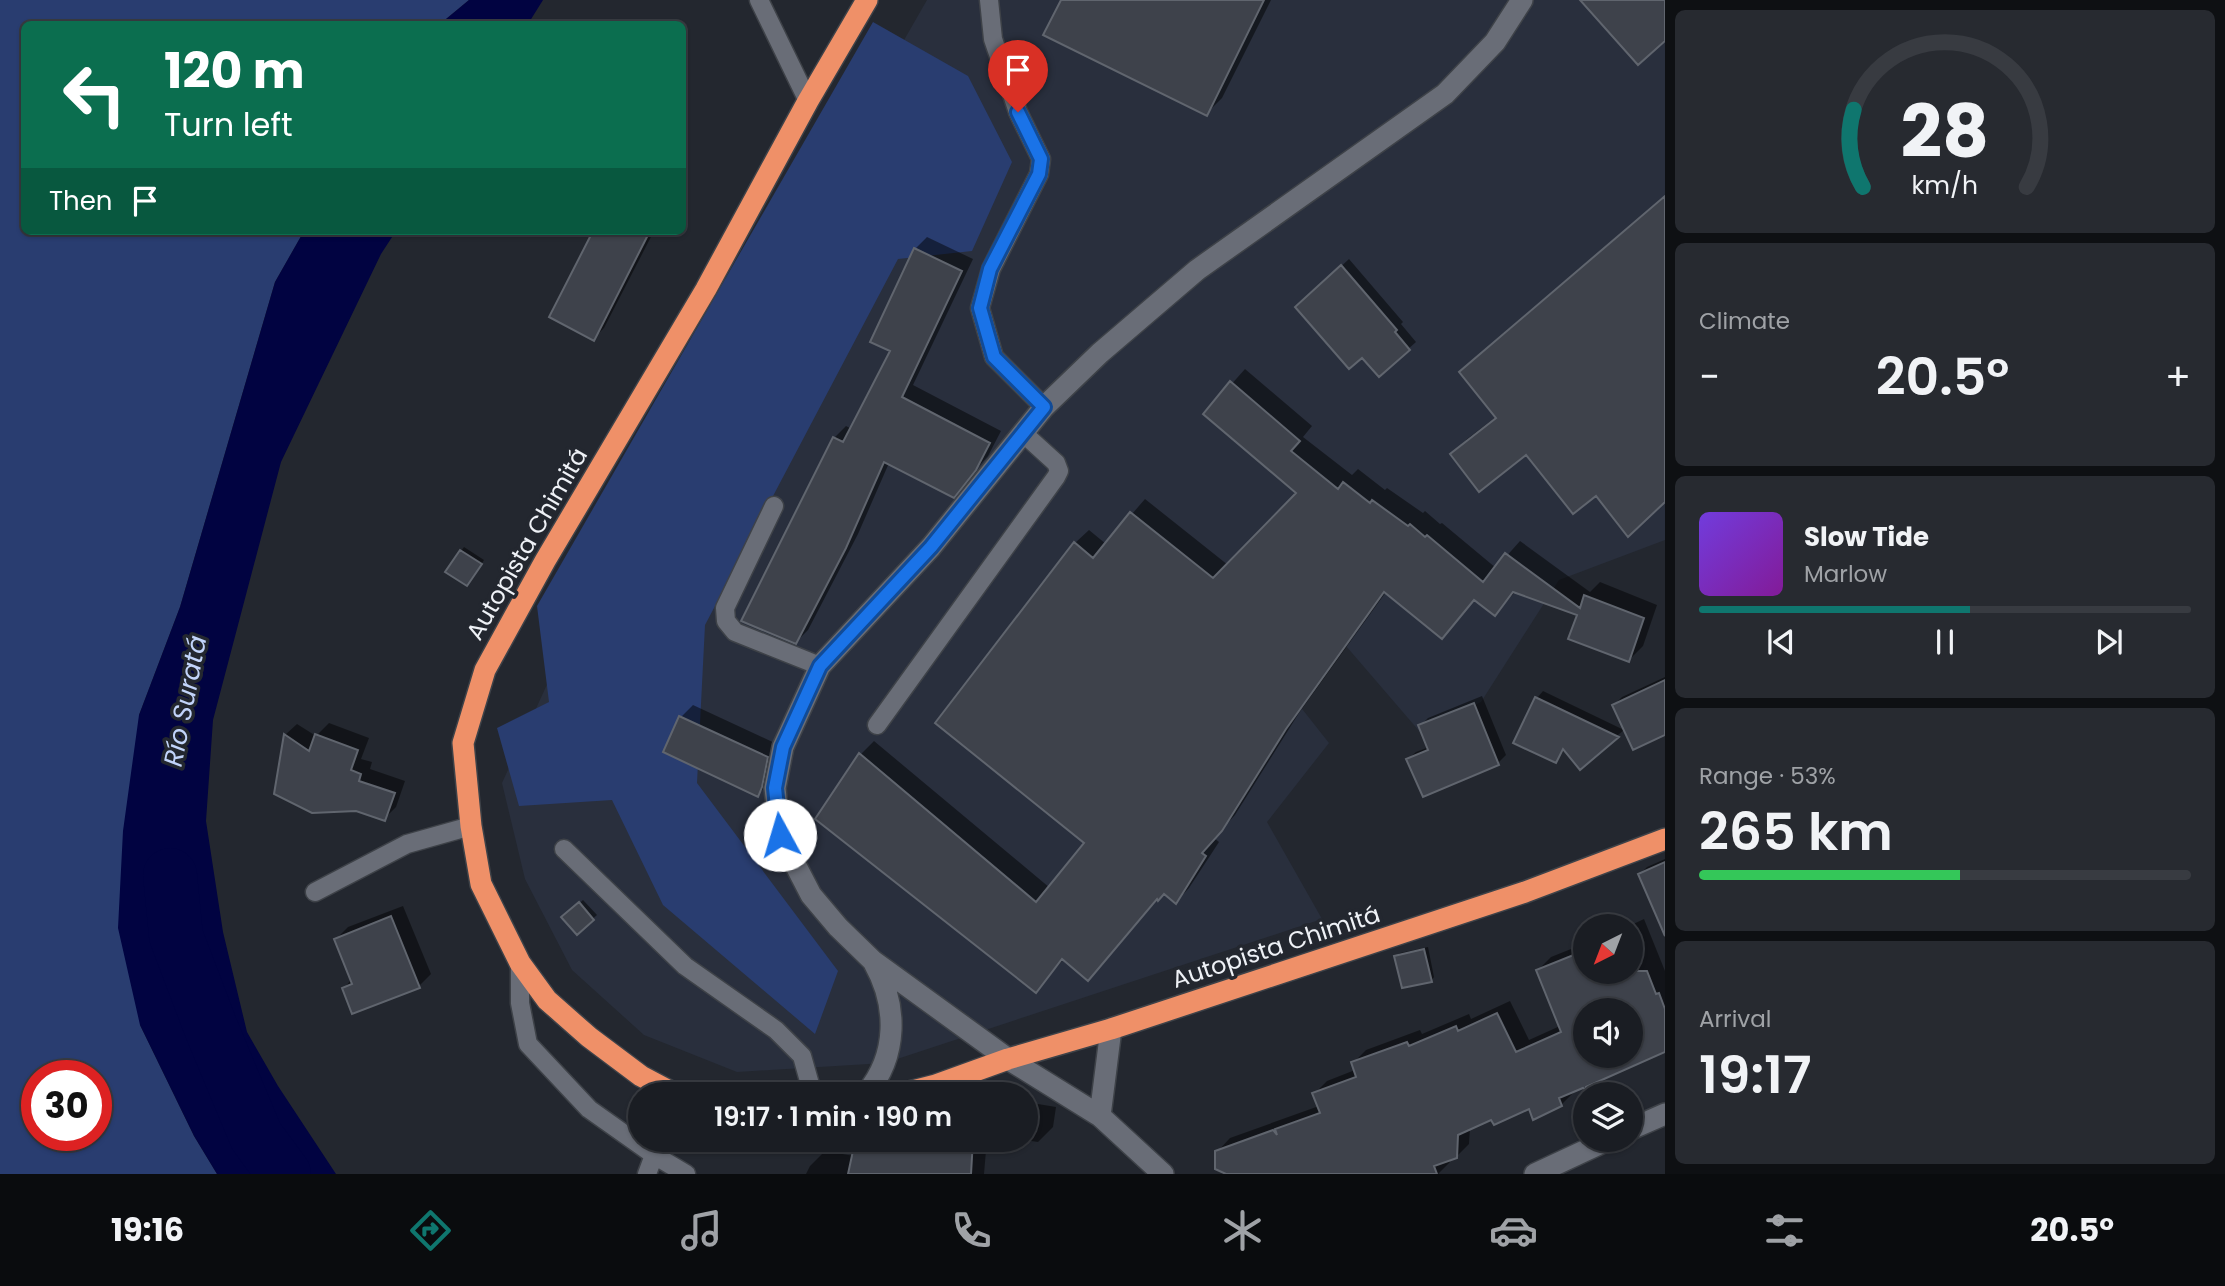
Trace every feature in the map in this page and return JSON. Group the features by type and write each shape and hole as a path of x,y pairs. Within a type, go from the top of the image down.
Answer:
{"highway":[{"name":"Autopista Chimitá","path":"652,1082 589,1037 547,1000 520,962 481,884 471,825 463,743 485,670 545,561 706,289 808,101 867,0"},
{"name":"Autopista Chimitá","path":"944,1082 1525,892 1665,839"}],"street":[{"path":"1163,1174 1100,1116 1008,1059 873,961 838,928 811,895 780,835 775,788 783,747 820,666 931,547 1044,407 1100,352 1196,270 1445,94 1494,42 1522,0"},
{"path":"873,961 886,989 892,1020 891,1041 886,1059 874,1082"},
{"path":"1100,1116 1111,1029"},
{"path":"1643,1124 1665,1114"},
{"path":"1535,1174 1582,1152"}],"lane":[{"path":"759,0 808,101"},
{"path":"989,0 993,39 1018,112 1041,159 1039,174 990,269 980,308 994,357 1044,407"},
{"path":"877,725 1059,471 1056,463 1023,433"},
{"path":"774,506 725,608 726,621 735,632 820,666"},
{"path":"315,892 407,844 471,825"},
{"path":"564,849 685,966 776,1030 802,1056 809,1082"},
{"path":"520,962 520,1003 528,1044 589,1109 686,1174"},
{"path":"647,1174 654,1155"}],"shaded area":[{"path":"0,0 469,0 444,21 21,21 21,235 302,235 275,282 180,607 139,715 140,1025 194,1136 217,1174 0,1174"},
{"path":"927,0 1665,0 1665,540 1559,580 1481,702 1420,732 1346,646 1299,705 1329,743 1267,822 1322,919 885,1063 737,1072 644,1035 572,970 525,879 502,783 597,575"},
{"path":"873,22 968,76 1012,162 972,251 898,259 705,625 697,783 838,971 815,1034 663,905 612,800 519,806 497,728 549,702 537,606"}],"water":[{"path":"469,0 543,0 530,21 444,21"},
{"path":"302,235 393,235 381,254 281,462 213,720 206,821 223,932 247,1032 278,1086 336,1174 311,1174 240,1076 210,995 175,918 201,1052 231,1128 256,1174 217,1174 194,1136 140,1025 118,928 123,831 139,715 180,607 275,282"}],"building":[{"path":"1061,0 1264,0 1207,116 1043,35"},
{"path":"1580,0 1665,0 1665,41 1638,65"},
{"path":"1665,196 1665,502 1628,537 1596,496 1573,514 1526,455 1479,492 1450,454 1496,418 1459,372"},
{"path":"591,235 648,235 594,341 549,317"},
{"path":"914,248 962,271 902,397 990,443 976,470 954,498 884,462 846,548 796,644 741,621 833,437 843,442 890,351 870,342"},
{"path":"1341,265 1397,330 1395,332 1410,350 1379,377 1362,358 1349,369 1295,307"},
{"path":"1230,381 1300,441 1291,451 1338,489 1343,482 1370,503 1372,500 1408,526 1410,524 1483,582 1505,553 1580,608 1584,595 1644,618 1629,662 1568,639 1577,615 1513,592 1495,616 1474,600 1442,639 1384,592 1286,729 1222,831 1202,853 1206,856 1176,904 1164,894 1158,901 1157,899 1088,981 1062,959 1036,993 815,819 859,753 1036,902 1084,843 935,723 1074,542 1093,558 1130,512 1213,578 1296,493 1203,414"},
{"path":"460,550 482,564 467,586 445,572"},
{"path":"1665,680 1665,735 1633,750 1612,705"},
{"path":"1535,697 1619,737 1580,770 1563,749 1556,763 1513,743"},
{"path":"1474,703 1499,765 1423,797 1406,759 1428,750 1418,725"},
{"path":"679,716 768,757 758,797 663,752"},
{"path":"284,734 309,751 315,734 358,750 351,770 361,774 359,781 395,793 385,821 356,811 312,813 274,794"},
{"path":"1665,862 1665,936 1638,874"},
{"path":"579,902 594,920 577,935 561,917"},
{"path":"391,916 420,988 352,1014 342,988 352,984 334,939"},
{"path":"1424,949 1432,982 1402,988 1394,956"},
{"path":"1573,955 1573,984 1643,984 1643,971 1647,971 1665,1009 1665,1052 1643,1062 1643,998 1573,998 1573,1068 1629,1068 1597,1082 1573,1082 1573,1092 1559,1098 1562,1106 1533,1120 1529,1109 1494,1125 1491,1120 1458,1135 1457,1158 1434,1166 1437,1174 1226,1174 1215,1169 1215,1151 1273,1130 1277,1135 1275,1129 1320,1113 1312,1093 1356,1077 1351,1062 1407,1042 1409,1046 1456,1026 1458,1031 1497,1013 1516,1052 1561,1032 1536,970"},
{"path":"853,1152 972,1152 971,1174 848,1174"}],"waterway":[{"name":"Río Suratá","path":"170,875 176,936 211,1028 256,1136 284,1174"}],"route":[{"path":"780,835 775,788 783,747 820,666 931,547 1044,407 994,357 980,308 990,269 1039,174 1041,159 1018,112"}]}
